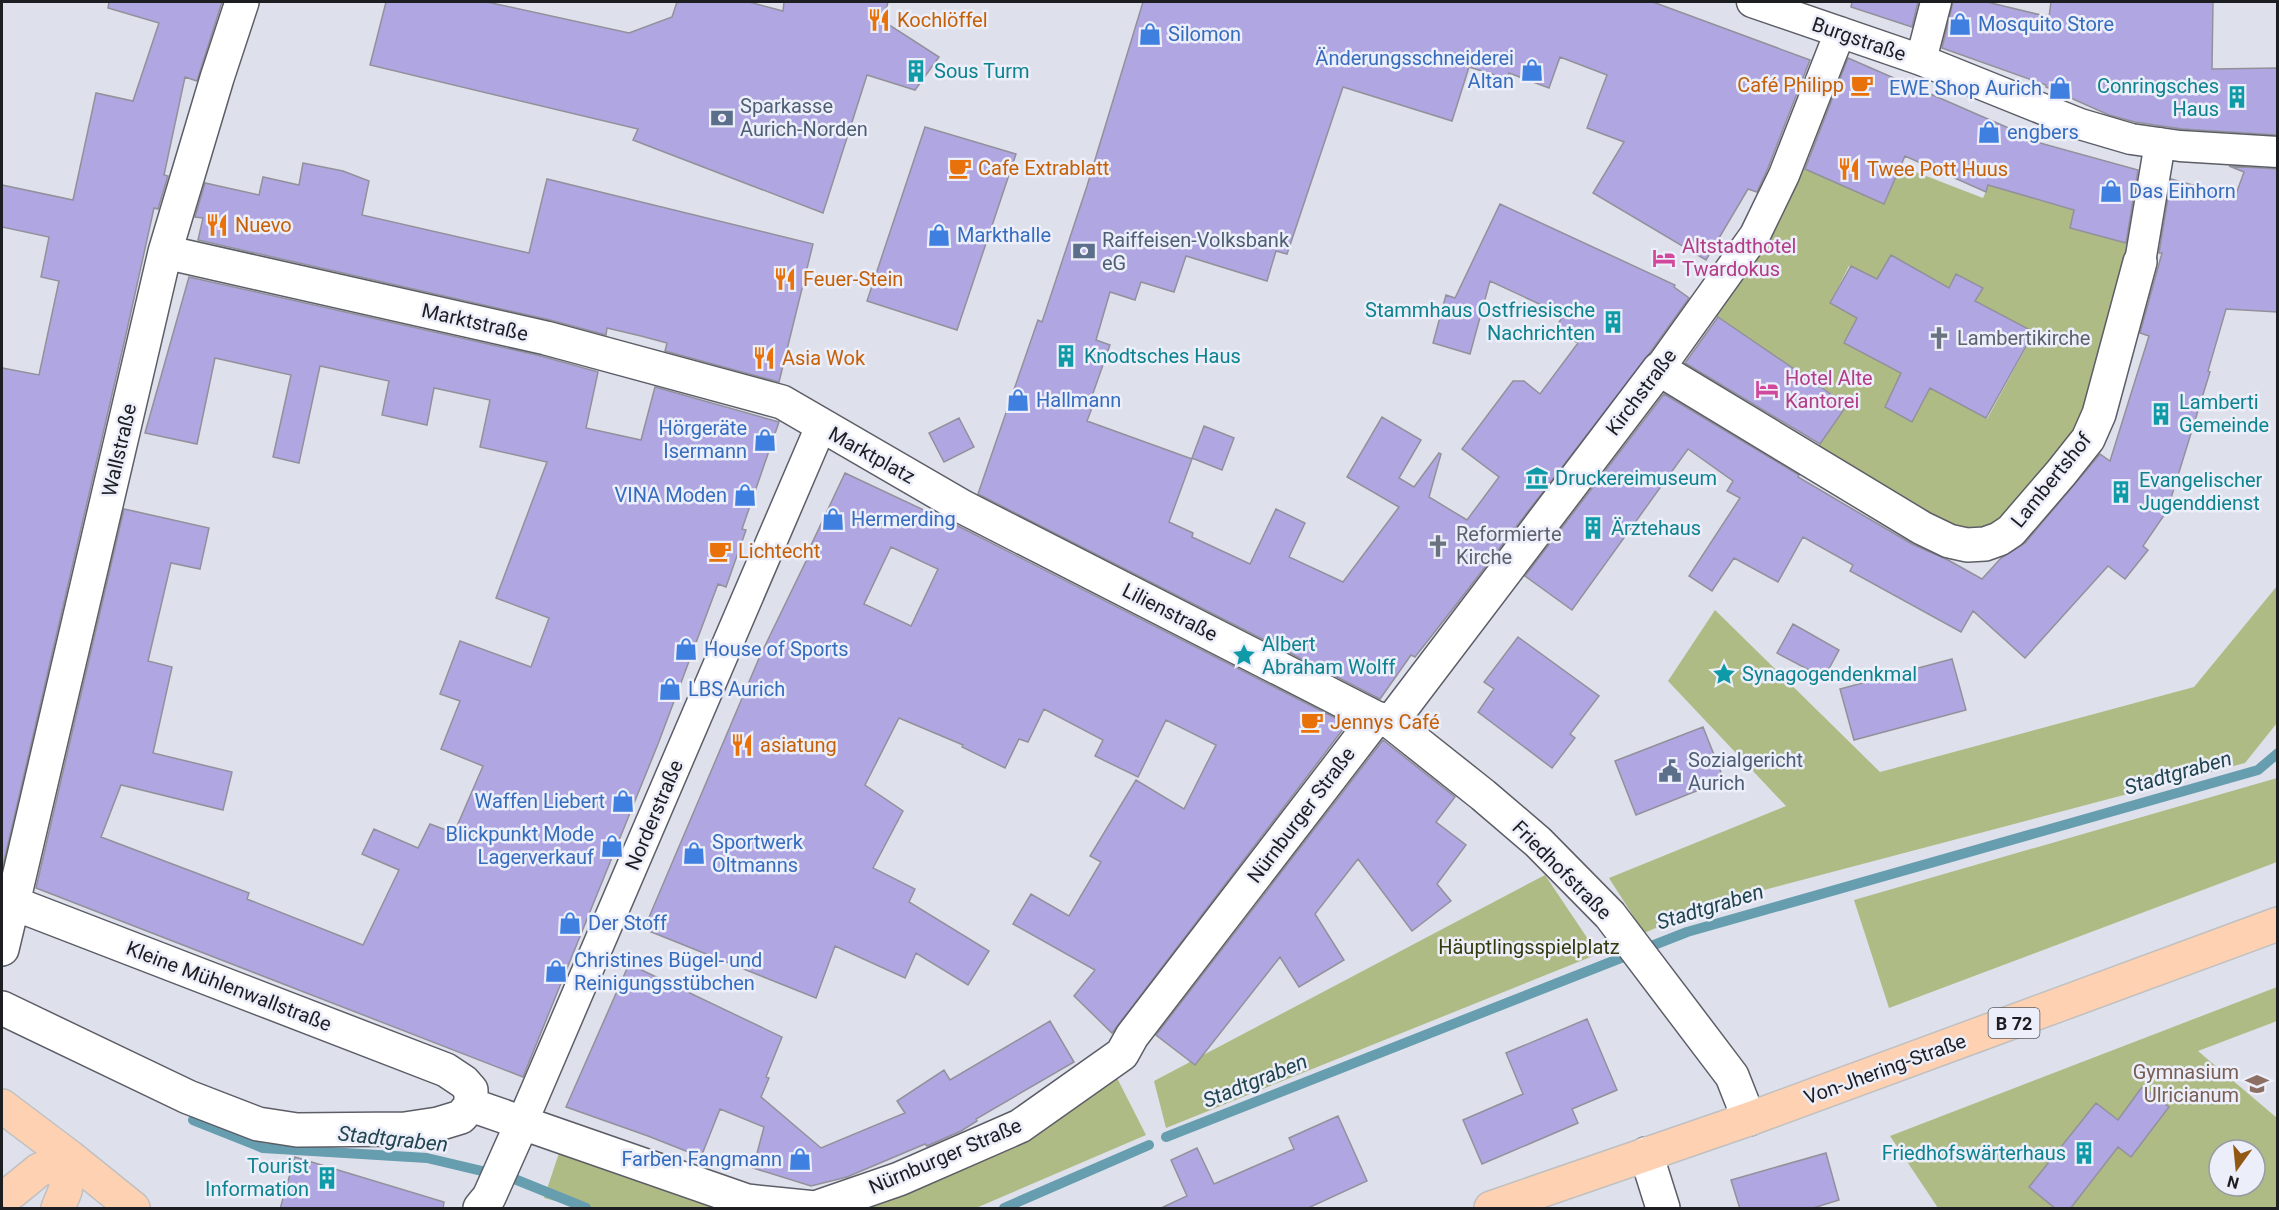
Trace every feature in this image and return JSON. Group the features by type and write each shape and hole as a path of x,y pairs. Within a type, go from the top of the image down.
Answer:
{"main road":[{"name":"Von-Jhering-Straße","path":"1491,1209 1749,1119 2277,924"},
{"path":"2,1106 133,1209"},
{"path":"15,1194 39,1170 71,1158"},
{"path":"58,1209 65,1191 71,1158"}],"street":[{"name":"Wallstraße","path":"13,903 165,252 242,2"},
{"name":"Burgstraße","path":"1752,2 1921,60 2080,124 2131,139 2277,152"},
{"path":"1921,60 1936,2"},
{"name":"Kirchstraße","path":"1383,720 1659,369 1755,235 1784,175 1840,32"},
{"name":"Lambertshof","path":"1659,369 1922,528 1949,541 1967,545 1985,544 1999,539 2010,531 2088,439 2099,414 2140,262 2160,143"},
{"name":"Marktstraße","path":"165,252 546,338 782,402"},
{"name":"Marktplatz","path":"782,402 963,507"},
{"name":"Norderstraße","path":"485,1204 509,1155 821,426"},
{"name":"Lilienstraße","path":"963,507 1383,720"},
{"name":"Friedhofstraße","path":"1383,720 1484,795 1538,842 1610,915 1732,1076 1749,1119"},
{"name":"Nürnburger Straße","path":"522,1123 747,1201 814,1208 899,1179 1020,1126 1122,1054 1132,1036 1383,720"},
{"path":"2,949 13,903"},
{"name":"Kleine Mühlenwallstraße","path":"13,903 446,1070 464,1082 471,1090 471,1105"},
{"path":"4,1002 94,1054 188,1097 258,1124 297,1130 405,1129 461,1118 471,1105 522,1123"},
{"path":"1646,1154 1663,1209"}],"green space":[{"path":"1799,166 1884,204 1899,171 1908,169 1983,198 1990,182 2017,194 2074,210 2070,228 2128,244 2099,414 1985,544 1811,457 1847,404 1704,308","holes":["1849,266 1878,281 1949,288 1957,274 1982,288 1975,301 2034,333 1987,419 1930,388 1912,422 1885,407 1901,373 1858,319 1830,303"]},
{"path":"2277,586 2277,723 2245,763 1715,903 1644,933 1609,878 1786,806 1668,681 1715,610 1880,772 2194,687"},
{"path":"2277,778 2277,862 1889,1008 1854,900"},
{"name":"Häuptlingsspielplatz","path":"1545,875 1598,954 1166,1128 1154,1081"},
{"path":"2277,987 2277,1021 2198,1051 2277,1118 2277,1208 1938,1208 1890,1136"},
{"path":"1115,1074 1146,1135 976,1208 846,1208"},
{"path":"562,1144 736,1208 582,1208 544,1198"}],"building":[{"path":"109,2 222,2 197,81 185,77 164,175 168,176 158,209 154,208 2,870 2,368 39,375 59,281 41,277 49,237 2,227 2,185 73,200 96,93 133,101 159,23 108,8"},
{"name":"Sparkasse Aurich-Norden","path":"386,2 487,2 629,33 672,17 677,2 749,2 783,11 784,2 888,2 883,21 939,57 915,90 867,75 823,213 633,140 638,129 370,65"},
{"path":"1143,2 1653,2 1810,60 1757,192 1748,189 1706,260 1593,193 1624,142 1587,128 1607,75 1560,57 1549,88 1509,73 1508,79 1469,67 1452,121 1343,87 1287,254 1276,251 1267,281 1186,256 1174,292 1141,282 1135,300 1110,292 1096,340 1110,345 1091,399 1095,400 1087,421 1192,459 1169,522 1193,533 1192,537 1250,564 1276,509 1305,523 1289,557 1343,582 1399,507 1347,477 1382,417 1421,440 1399,478 1414,487 1439,453 1441,454 1429,497 1467,520 1499,477 1462,449 1513,381 1524,381 1540,394 1578,343 1555,330 1563,315 1490,281 1470,354 1433,343 1446,295 1455,298 1500,204 1675,285 1674,287 1689,298 1649,354 1459,601 1415,657 1411,655 1380,699 978,494 1038,320 1042,322 1087,186"},
{"path":"1852,2 1918,2 1912,27 1851,7"},
{"path":"1953,2 1987,2 2049,17 2051,2 2213,2 2212,69 2277,68 2277,135 2182,129 2135,122 2109,115 2046,87 2046,85 1942,48"},
{"path":"1848,58 2013,130 2011,135 2138,170 2126,243 2070,228 2074,210 1988,185 1986,192 1905,156 1884,204 1805,169"},
{"name":"Markthalle","path":"925,127 1016,154 957,330 867,301"},
{"path":"303,163 343,171 369,181 362,215 529,253 547,179 813,244 779,382 665,351 667,343 641,336 607,328 606,335 550,320 198,240 203,218 195,217 205,183 259,195 263,177 299,185"},
{"path":"2229,166 2277,169 2277,312 2226,309 2208,371 2210,372 2167,511 2143,546 2148,550 2125,579 2108,566 2025,658 1973,611 1961,632 1850,571 1853,565 1803,537 1778,582 1734,558 1712,591 1689,576 1740,498 1727,491 1733,481 1688,449 1572,610 1525,576 1664,394 1912,544 1982,579 2001,558 2025,543 2100,454 2110,461 2149,336 2140,333 2162,253 2159,253 2171,179 2235,197 2244,172"},
{"name":"Lambertikirche","path":"1891,255 1949,288 1956,274 1983,288 1975,301 2034,332 1986,418 1930,388 1912,422 1885,407 1901,373 1844,343 1857,318 1830,303 1851,266 1877,279"},
{"path":"189,277 541,356 598,372 586,428 641,440 655,387 779,422 742,529 746,530 726,587 718,584 658,744 523,1077 36,888 124,509 209,528 200,569 171,563 148,661 172,667 153,753 232,772 223,810 121,785 101,837 249,893 247,899 363,945 399,870 362,854 374,829 418,848 430,824 454,833 483,766 441,749 460,701 440,694 460,641 531,667 549,618 496,598 547,462 480,447 490,400 434,388 427,425 382,415 389,381 320,366 299,463 273,457 291,375 215,358 197,444 145,433"},
{"name":"Hotel Alte Kantorei","path":"1718,317 1847,405 1820,444 1685,363"},
{"path":"959,418 974,447 944,462 929,433"},
{"path":"1204,426 1234,438 1222,470 1192,458"},
{"path":"845,473 962,528 1347,724 1112,1033 1074,996 1095,970 1013,924 1031,894 1069,916 1101,862 1090,856 1136,780 1184,809 1216,745 1166,720 1138,777 1095,756 1103,740 1044,709 1028,742 1019,739 1005,768 962,747 963,745 899,718 865,785 903,811 873,868 915,889 909,902 989,951 968,985 916,953 905,978 835,946 816,998 644,929 760,656 807,559 805,558","holes":["891,547 938,569 911,626 864,604"]},
{"path":"1793,624 1839,650 1824,678 1777,653"},
{"path":"1518,637 1599,696 1570,734 1575,738 1552,768 1478,712 1494,689 1484,682"},
{"path":"1952,659 1966,710 1854,740 1840,689"},
{"name":"Sozialgericht Aurich","path":"1703,727 1724,780 1636,815 1615,761"},
{"path":"1383,740 1455,797 1436,822 1466,845 1437,884 1451,901 1412,931 1358,859 1315,914 1344,960 1299,987 1280,957 1195,1065 1156,1035"},
{"path":"629,964 782,1037 766,1077 769,1078 761,1097 821,1148 905,1113 897,1101 944,1070 950,1080 1050,1021 1074,1062 976,1119 977,1121 961,1131 847,1177 811,1186 753,1168 764,1127 720,1109 701,1157 566,1107"},
{"path":"1587,1019 1617,1090 1572,1109 1578,1123 1482,1164 1463,1120 1523,1094 1506,1053"},
{"name":"Friedhofswärterhaus","path":"2142,1087 2169,1107 2131,1157 2118,1147 2070,1209 2056,1209 2029,1187 2096,1103 2118,1120"},
{"path":"1338,1116 1367,1181 1306,1209 1159,1209 1187,1196 1171,1160 1197,1148 1214,1184 1294,1149 1289,1138"},
{"path":"1826,1153 1839,1200 1810,1209 1740,1209 1731,1180"},
{"name":"Tourist Information","path":"295,1157 444,1202 443,1209 280,1209"}],"waterway":[{"name":"Stadtgraben","path":"1166,1137 1687,932 2258,770 2278,753"},
{"name":"Stadtgraben","path":"193,1120 263,1148 427,1158 512,1178 586,1208"},
{"name":"Stadtgraben","path":"1004,1208 1149,1145"}],"place":[{"name":"Kochlöffel","path":"879,20"},
{"name":"Mosquito Store","path":"1960,24"},
{"name":"Silomon","path":"1150,34"},
{"name":"Änderungsschneiderei Altan","path":"1532,70"},
{"name":"Sous Turm","path":"916,71"},
{"name":"Café Philipp","path":"1862,85"},
{"name":"EWE Shop Aurich","path":"2060,88"},
{"name":"Conringsches Haus","path":"2237,97"},
{"name":"Sparkasse Aurich-Norden","path":"722,118"},
{"name":"engbers","path":"1989,132"},
{"name":"Cafe Extrablatt","path":"960,168"},
{"name":"Twee Pott Huus","path":"1849,169"},
{"name":"Das Einhorn","path":"2111,191"},
{"name":"Nuevo","path":"217,225"},
{"name":"Markthalle","path":"939,235"},
{"name":"Raiffeisen-Volksbank eG","path":"1084,251"},
{"name":"Altstadthotel Twardokus","path":"1664,258"},
{"name":"Feuer-Stein","path":"785,279"},
{"name":"Stammhaus Ostfriesische Nachrichten","path":"1613,322"},
{"name":"Lambertikirche","path":"1939,338"},
{"name":"Knodtsches Haus","path":"1066,356"},
{"name":"Asia Wok","path":"764,358"},
{"name":"Hotel Alte Kantorei","path":"1767,389"},
{"name":"Hallmann","path":"1018,400"},
{"name":"Lamberti Gemeinde","path":"2161,414"},
{"name":"Hörgeräte Isermann","path":"765,440"},
{"name":"Druckereimuseum","path":"1537,478"},
{"name":"Evangelischer Jugenddienst","path":"2121,492"},
{"name":"VINA Moden","path":"745,495"},
{"name":"Hermerding","path":"833,519"},
{"name":"Ärztehaus","path":"1593,528"},
{"name":"Reformierte Kirche","path":"1438,546"},
{"name":"Lichtecht","path":"720,551"},
{"name":"House of Sports","path":"686,649"},
{"name":"Albert Abraham Wolff","path":"1244,655"},
{"name":"Synagogendenkmal","path":"1724,674"},
{"name":"LBS Aurich","path":"670,689"},
{"name":"Jennys Café","path":"1312,722"},
{"name":"asiatung","path":"742,745"},
{"name":"Sozialgericht Aurich","path":"1670,771"},
{"name":"Waffen Liebert","path":"623,801"},
{"name":"Blickpunkt Mode Lagerverkauf","path":"612,846"},
{"name":"Sportwerk Oltmanns","path":"694,853"},
{"name":"Der Stoff","path":"570,923"},
{"name":"Christines Bügel- und Reinigungsstübchen","path":"556,971"},
{"name":"Gymnasium Ulricianum","path":"2257,1084"},
{"name":"Friedhofswärterhaus","path":"2084,1153"},
{"name":"Farben Fangmann","path":"800,1159"},
{"name":"Tourist Information","path":"327,1178"}]}
